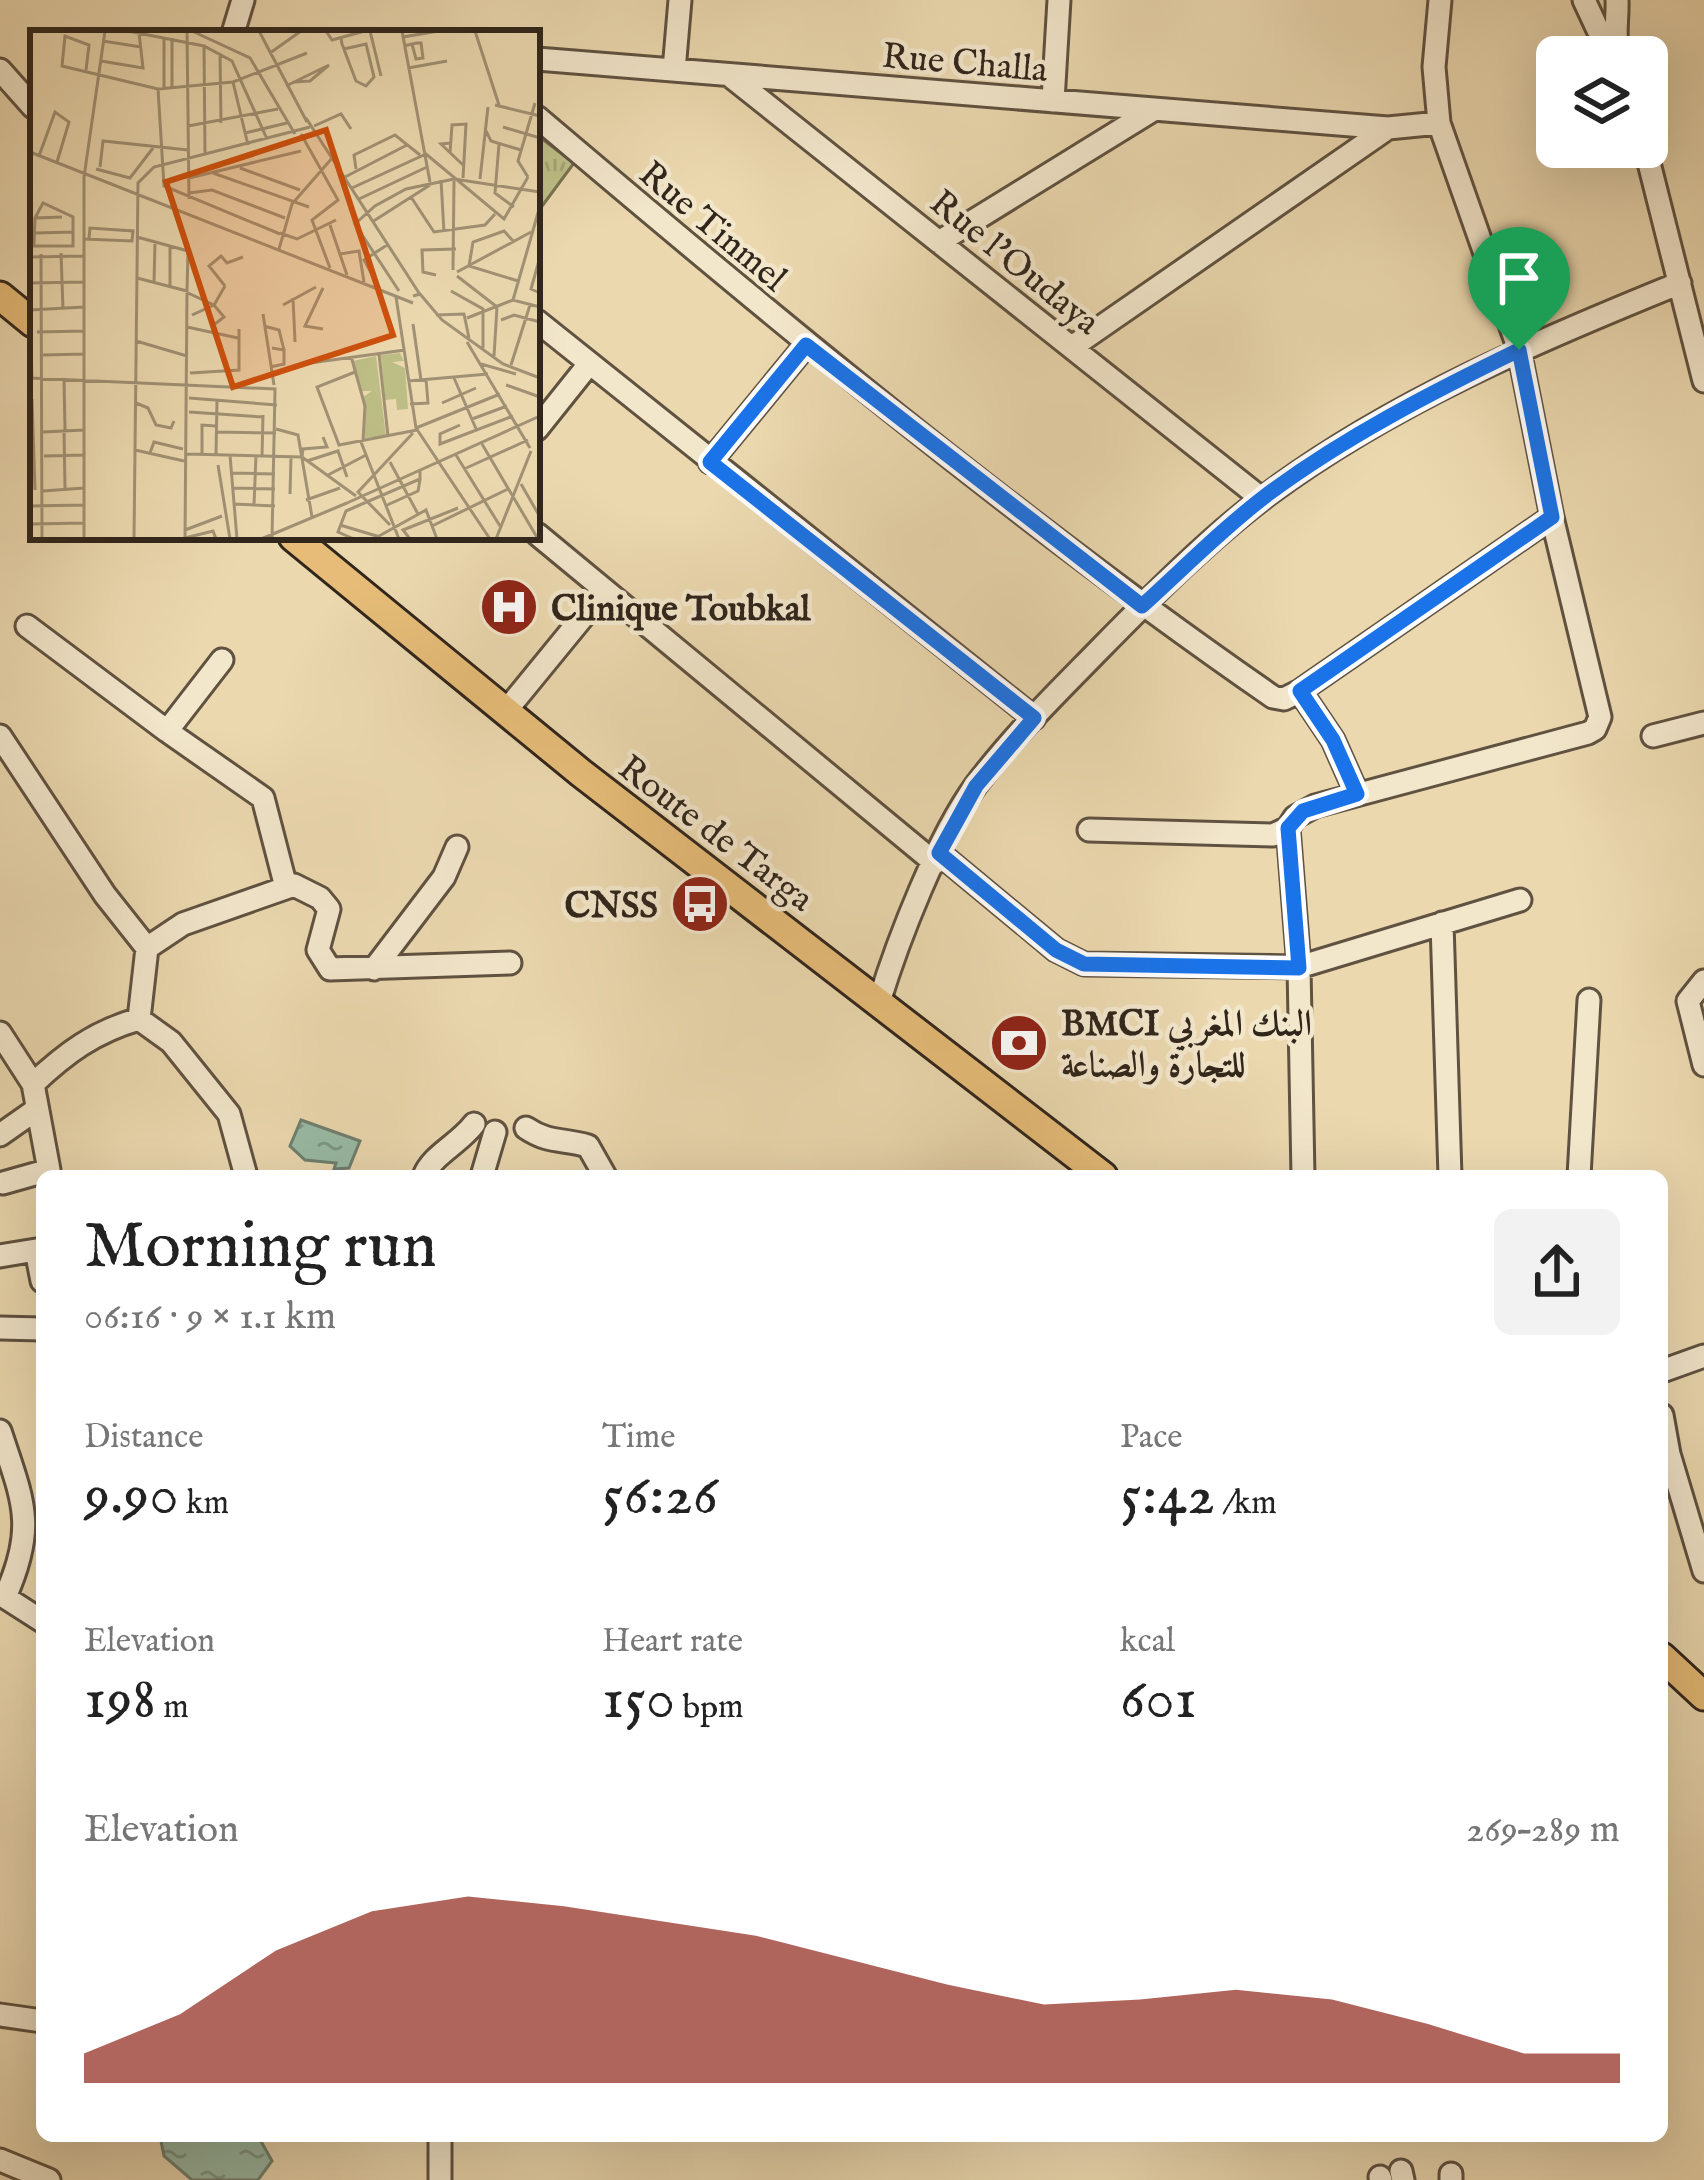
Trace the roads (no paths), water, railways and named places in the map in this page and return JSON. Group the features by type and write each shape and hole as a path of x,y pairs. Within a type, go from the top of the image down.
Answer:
{"main road":[{"path":"0,296 30,321"},
{"name":"Route de Targa","path":"297,540 505,712 1094,1170"},
{"path":"1668,1663 1704,1696"}],"street":[{"path":"233,30 243,0"},
{"path":"674,70 680,0"},
{"path":"1053,101 1058,0"},
{"path":"1089,830 1273,835 1288,828 1303,811 1595,729 1599,711 1552,517 1519,350 1438,123 1434,67 1440,0"},
{"path":"1584,0 1603,36"},
{"path":"1617,0 1618,36"},
{"name":"Rue Challa","path":"540,59 1388,128 1438,123"},
{"path":"0,70 30,104"},
{"name":"Rue l'Oudaya","path":"729,75 1262,499"},
{"path":"939,242 1154,109"},
{"name":"Rue Tinmel","path":"540,120 806,345 1142,606 1273,697 1285,699 1300,691"},
{"path":"1072,347 1388,128"},
{"path":"1650,168 1704,381"},
{"path":"879,1002 894,954 937,858 976,786 1142,606 1262,499 1398,411 1519,350 1680,283"},
{"path":"540,324 1034,718"},
{"path":"710,462 806,345"},
{"path":"540,425 589,364"},
{"path":"1357,794 1333,740 1300,691 1552,517"},
{"path":"540,537 937,858 1056,950 1084,964 1299,968 1520,900"},
{"path":"505,712 604,591"},
{"path":"27,626 263,798 286,887"},
{"path":"167,730 222,660"},
{"path":"1653,736 1704,724"},
{"path":"0,736 105,895 147,948 139,1019"},
{"path":"1288,828 1299,968 1303,1170"},
{"path":"374,969 444,877 457,847"},
{"path":"147,948 182,924 294,885 320,898 329,909 318,950 331,969 510,963"},
{"path":"1442,923 1450,1170"},
{"path":"1704,981 1688,1001 1704,1065"},
{"path":"1580,1170 1589,1000"},
{"path":"32,1084 74,1046 139,1019"},
{"path":"139,1019 171,1042 229,1114 244,1170"},
{"path":"0,1033 32,1084 49,1170"},
{"path":"0,1135 37,1109"},
{"path":"427,1170 430,1162 484,1128 482,1170"},
{"path":"526,1128 547,1142 588,1146 601,1170"},
{"path":"3,1183 36,1174"},
{"path":"0,1256 36,1250"},
{"path":"0,1328 36,1329"},
{"path":"1668,1369 1704,1356"},
{"path":"0,1431 33,1522 3,1596 36,1617"},
{"path":"1668,1465 1704,1571"},
{"path":"0,2015 36,2020"},
{"path":"440,2142 440,2180"},
{"path":"0,2159 49,2180"}],"water":[{"path":"301,1120 360,1141 349,1168 334,1169 336,1163 305,1160 290,1146"},
{"path":"161,2142 261,2142 272,2161 258,2180 192,2180 164,2156"}],"place":[{"name":"Clinique Toubkal","path":"509,607"},
{"name":"CNSS","path":"700,904"},
{"name":"BMCI البنك المغربي للتجارة والصناعة","path":"1019,1043"}]}
